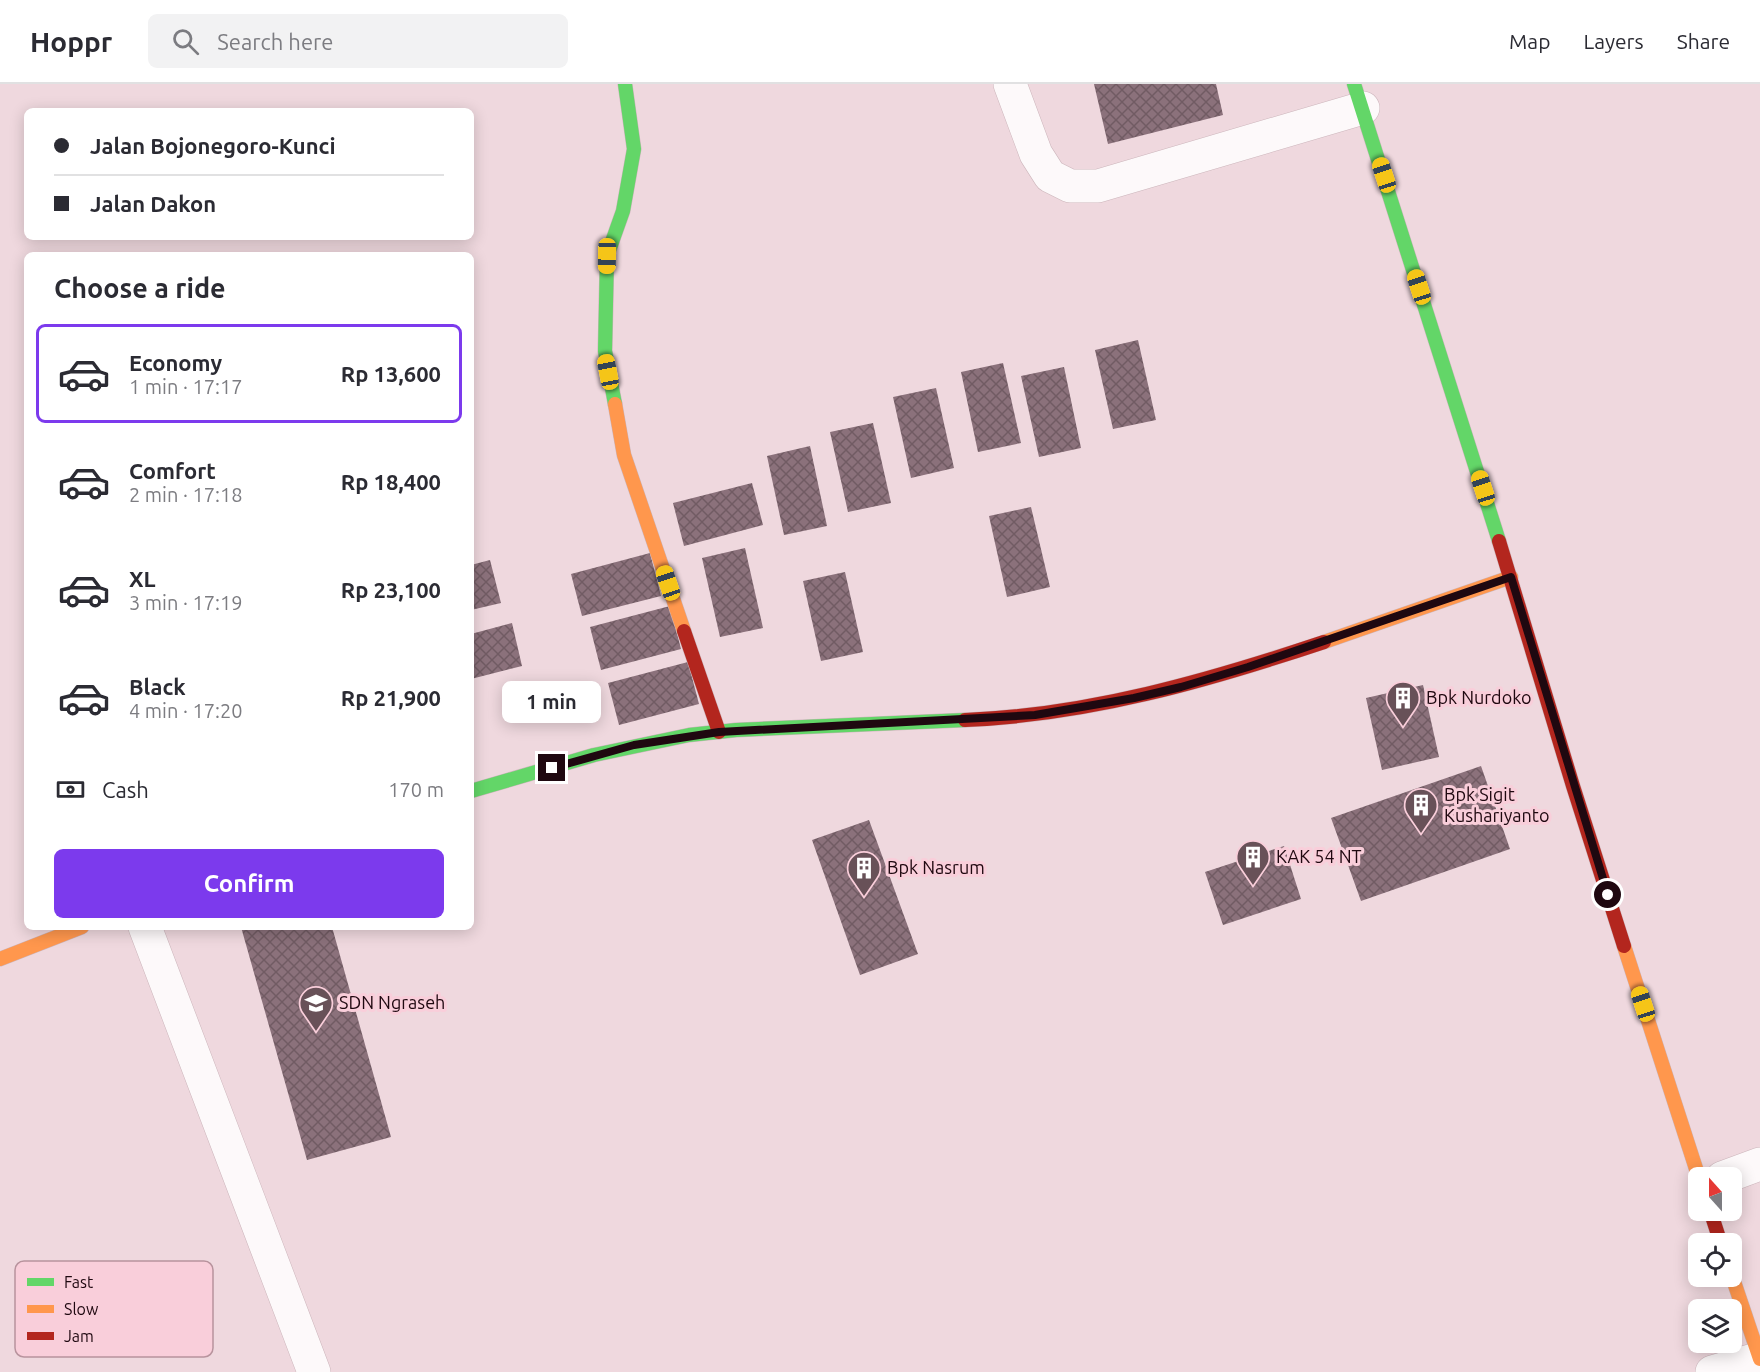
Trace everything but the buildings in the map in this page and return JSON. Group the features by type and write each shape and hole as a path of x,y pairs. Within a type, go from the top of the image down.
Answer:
{"street":[{"path":"625,84 634,149 623,211 607,256 604,351 624,455 719,732"},
{"path":"1010,84 1036,154 1050,176 1070,186 1098,186 1358,96 1695,1167"},
{"path":"474,790 634,745 719,732 1035,715 1123,700 1181,687 1248,667 1511,577"},
{"path":"0,960 75,930"},
{"path":"146,930 314,1372"},
{"path":"1742,1171 1760,1164"},
{"path":"1712,1372 1760,1358 1736,1287"}],"traffic: fast":[{"path":"615,404 605,351 607,256 623,211 634,149 625,84"},
{"path":"1354,84 1499,541"},
{"path":"474,790 594,755 689,735 736,730 965,720"}],"traffic: slow":[{"path":"615,404 624,455 684,631"},
{"path":"1324,642 1511,577"},
{"path":"0,959 74,930"},
{"path":"1624,946 1695,1167"},
{"path":"1736,1287 1760,1359"}],"traffic: jam":[{"path":"1499,541 1624,946"},
{"path":"684,631 719,732"},
{"path":"965,720 1057,711 1147,694 1236,670 1324,642"},
{"path":"1714,1221 1717,1233"}],"place":[{"name":"Bpk Nurdoko","path":"1403,727"},
{"name":"Bpk Sigit Kushariyanto","path":"1421,834"},
{"name":"KAK 54 NT","path":"1253,886"},
{"name":"Bpk Nasrum","path":"864,897"},
{"name":"SDN Ngraseh","path":"316,1032"}],"route":[{"path":"552,768 634,745 719,732 1035,715 1134,698 1248,667 1511,577 1608,895"}]}
